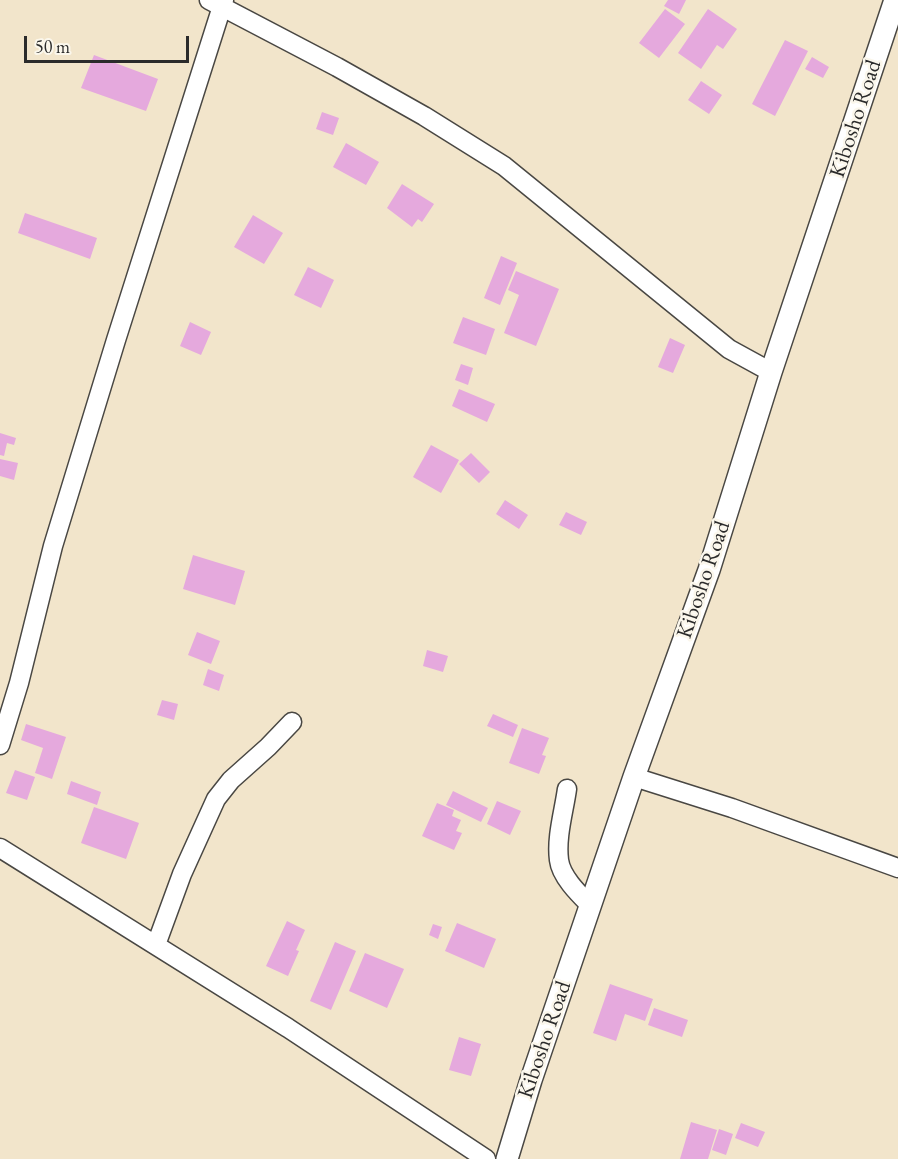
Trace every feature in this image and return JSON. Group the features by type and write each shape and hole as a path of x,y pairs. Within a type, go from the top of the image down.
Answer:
{"street":[{"name":"Kibosho Road","path":"507,1159 531,1080 634,777 709,570 771,372 895,0"},
{"path":"0,744 19,683 56,536 218,2 424,116 504,166 729,349 771,372"},
{"path":"156,945 182,874 216,799 231,780 292,722"},
{"path":"634,777 732,808 898,868"},
{"path":"567,789 560,835 559,861 576,890 591,906"},
{"path":"0,848 288,1028 486,1159"}],"building":[{"path":"668,0 686,0 679,14 664,6"},
{"path":"665,9 685,24 659,58 639,43"},
{"path":"708,9 737,29 723,49 717,45 701,69 678,53"},
{"path":"785,40 808,51 775,116 752,104"},
{"path":"94,55 158,79 146,111 81,88"},
{"path":"812,57 829,67 823,78 805,69"},
{"path":"701,81 722,95 709,114 688,100"},
{"path":"322,112 339,118 333,135 316,129"},
{"path":"346,143 379,162 366,185 333,167"},
{"path":"402,184 434,204 422,222 418,219 412,227 387,208"},
{"path":"25,213 97,238 90,259 18,233"},
{"path":"253,215 283,233 264,264 234,247"},
{"path":"501,256 517,263 500,305 484,298"},
{"path":"308,267 334,280 321,308 294,295"},
{"path":"516,271 559,289 536,346 504,333 519,295 508,290"},
{"path":"463,317 495,329 486,355 453,343"},
{"path":"190,322 211,332 201,355 180,346"},
{"path":"670,338 685,345 673,373 658,367"},
{"path":"461,364 473,368 468,385 455,380"},
{"path":"459,389 495,404 487,422 452,406"},
{"path":"0,433 16,438 14,445 7,443 4,456 0,455"},
{"path":"431,445 459,460 441,493 413,477"},
{"path":"471,453 490,472 479,483 459,464"},
{"path":"0,459 18,463 14,480 0,476"},
{"path":"505,500 528,515 519,529 496,514"},
{"path":"566,512 587,522 581,535 559,525"},
{"path":"193,555 245,571 235,605 183,589"},
{"path":"197,632 220,641 211,664 188,655"},
{"path":"427,650 448,656 443,672 423,666"},
{"path":"208,669 224,675 219,691 203,685"},
{"path":"162,700 178,704 174,720 157,715"},
{"path":"493,714 518,725 513,737 487,726"},
{"path":"26,724 66,737 52,779 35,773 43,748 21,740"},
{"path":"522,728 549,738 542,755 546,756 539,774 509,763"},
{"path":"15,770 35,777 27,800 6,793"},
{"path":"71,781 101,792 97,805 67,794"},
{"path":"453,791 488,808 481,822 446,805"},
{"path":"497,801 521,811 510,835 487,824"},
{"path":"437,803 454,810 452,816 461,820 456,831 462,833 454,850 422,836"},
{"path":"94,807 139,823 126,859 81,843"},
{"path":"287,921 305,930 288,976 266,966"},
{"path":"457,923 496,939 484,968 445,951"},
{"path":"433,924 442,927 438,939 429,935"},
{"path":"335,942 356,951 331,1010 310,1001"},
{"path":"365,953 404,969 387,1008 349,991"},
{"path":"610,984 653,999 645,1021 625,1014 616,1041 593,1033"},
{"path":"654,1008 688,1020 682,1037 648,1025"},
{"path":"459,1037 481,1044 471,1076 449,1070"},
{"path":"691,1122 717,1130 708,1159 680,1159"},
{"path":"741,1123 765,1132 758,1147 735,1138"},
{"path":"719,1129 733,1134 726,1155 712,1150"}]}
